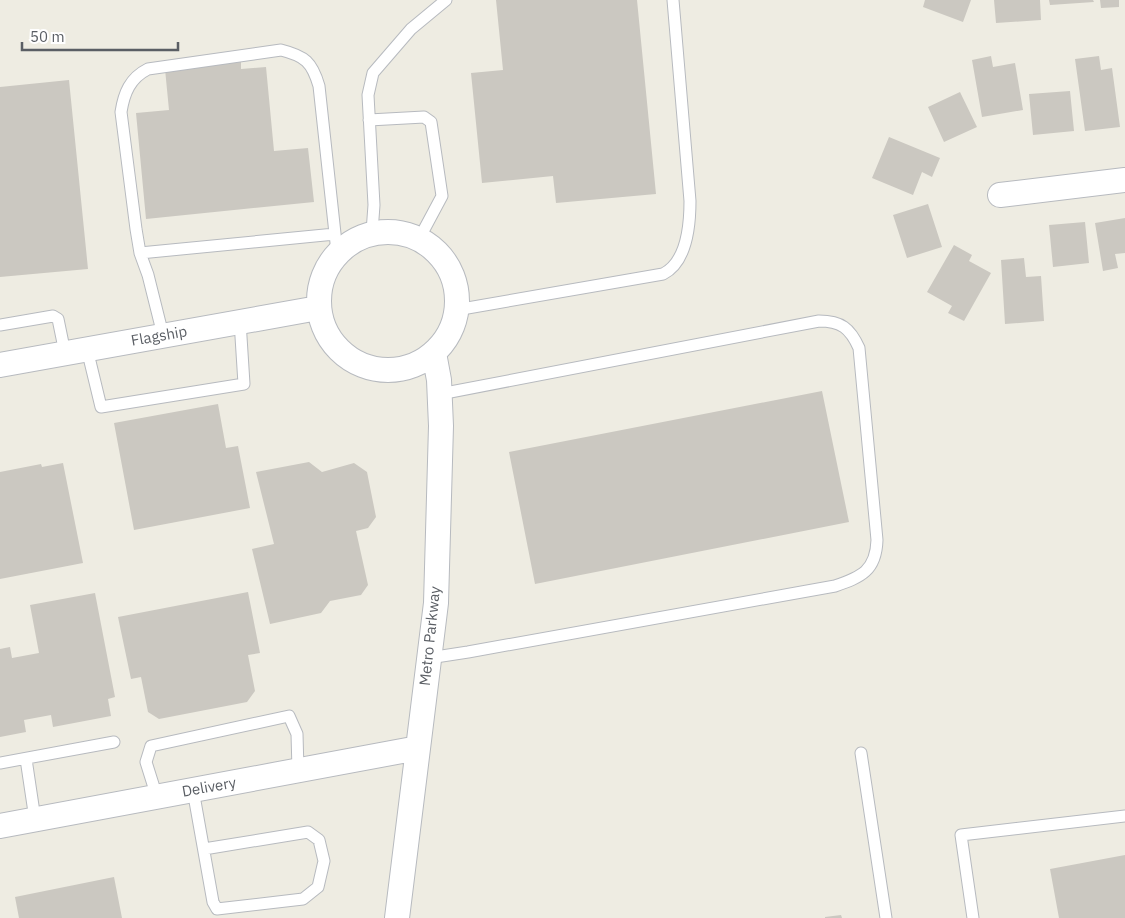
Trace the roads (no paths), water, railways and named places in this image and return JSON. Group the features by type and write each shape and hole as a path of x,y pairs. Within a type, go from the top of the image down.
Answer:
{"street":[{"path":"1000,194 1125,180"},
{"path":"393,231 419,239 430,246 444,260 454,279 457,299 456,310 455,319 447,338 434,353 416,365 394,370 373,368 353,361 336,347 324,329 318,308 319,288 336,243 353,240 372,232 393,231"},
{"name":"Flagship","path":"0,365 318,308"},
{"name":"Metro Parkway","path":"397,918 436,603 442,426 439,380 434,353"},
{"name":"Delivery","path":"0,826 418,748"}],"lane":[{"path":"372,232 374,205 368,95 373,73 411,29 446,0"},
{"path":"456,310 663,274 672,270 680,258 690,221 690,201 673,0"},
{"path":"140,253 336,243 319,86 315,72 308,61 296,54 281,50 148,70 138,74 131,83 124,98 121,112 140,253 148,275 163,335"},
{"path":"369,120 424,117 431,122 442,196 419,239"},
{"path":"0,325 53,316 58,319 76,351 101,407 244,384 240,321"},
{"path":"429,658 835,586 857,578 867,570 876,552 877,540 859,348 854,338 840,324 830,321 819,321 440,394"},
{"path":"156,797 146,762 151,746 289,716 297,734 298,770"},
{"path":"0,763 26,760 114,742"},
{"path":"861,752 886,918"},
{"path":"26,760 35,819"},
{"path":"193,790 213,902 217,909 303,899 318,886 324,861 319,840 308,832 204,849"},
{"path":"973,918 961,835 1125,816"}]}
